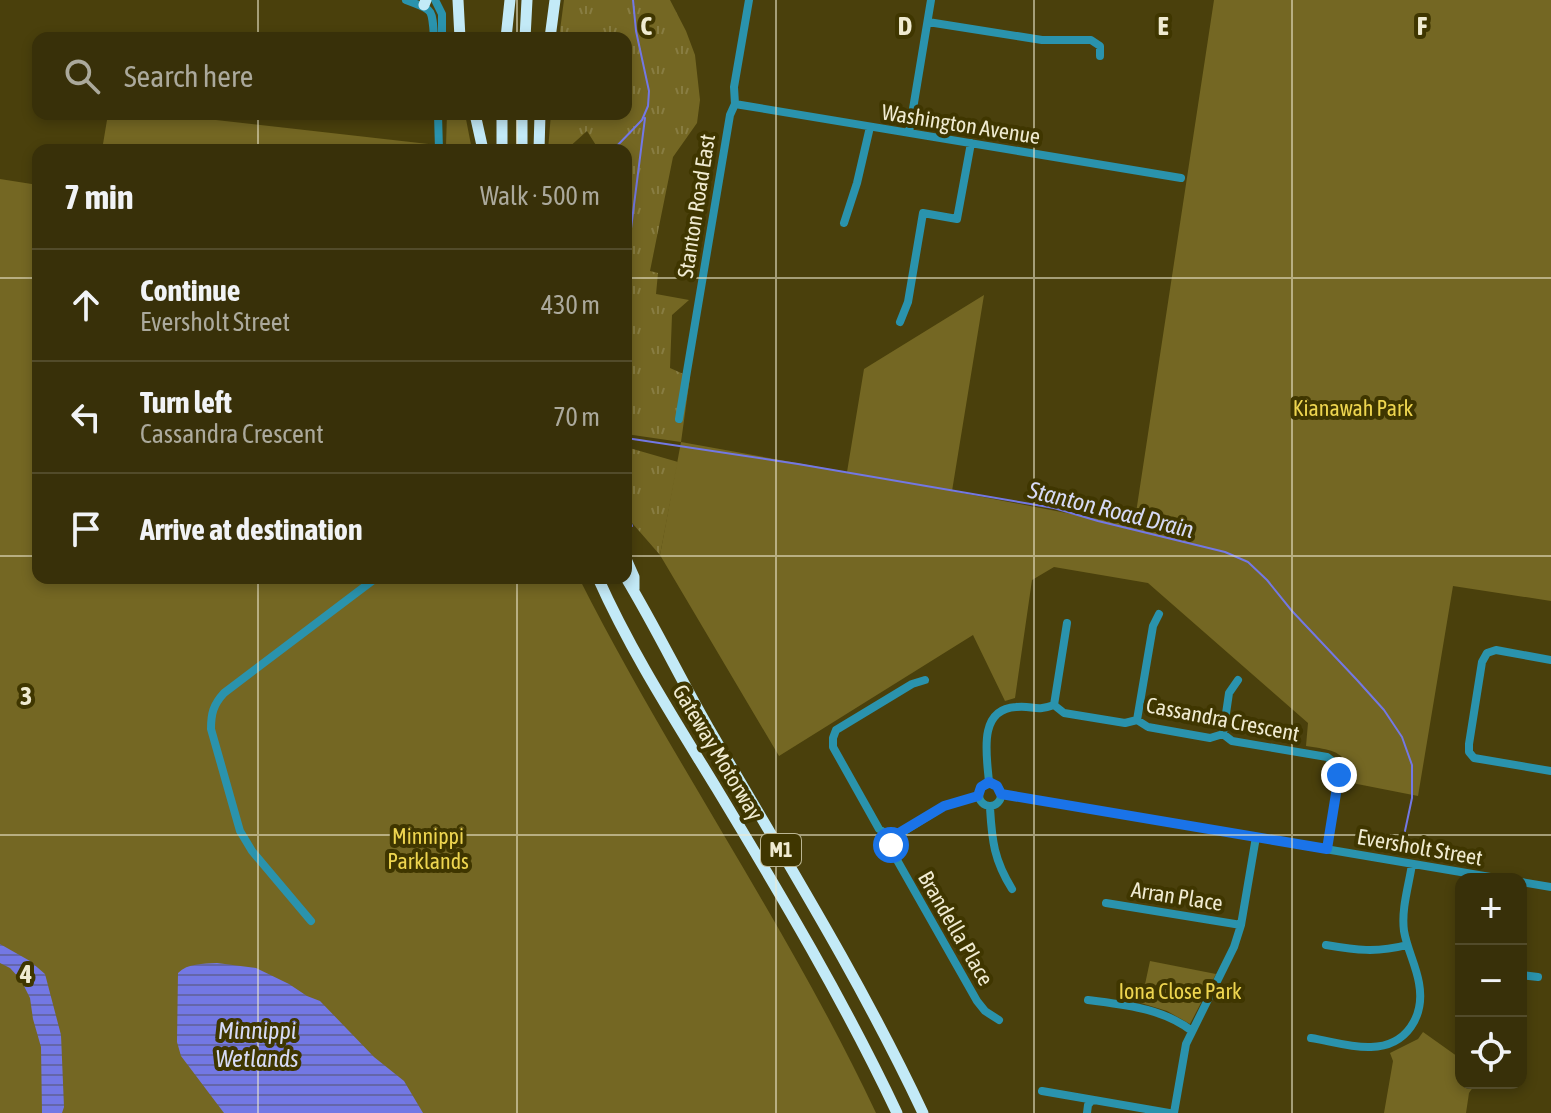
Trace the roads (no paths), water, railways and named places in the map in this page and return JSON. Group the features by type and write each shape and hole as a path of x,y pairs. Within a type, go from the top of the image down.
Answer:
{"highway":[{"path":"458,0 460,32"},
{"path":"507,32 510,0"},
{"path":"525,32 527,0"},
{"path":"551,32 555,0"},
{"path":"476,120 482,144"},
{"path":"502,120 502,144"},
{"path":"522,120 522,144"},
{"path":"539,144 540,120"},
{"path":"632,572 634,591"},
{"name":"Gateway Motorway","path":"601,584 640,661 855,1025 897,1113"},
{"name":"Gateway Motorway","path":"630,584 707,725 834,941 923,1113"}],"street":[{"path":"406,0 428,2 442,14 442,32"},
{"name":"Stanton Road East","path":"679,419 730,115 735,104 734,87 749,0"},
{"path":"909,133 931,0"},
{"path":"428,2 433,32"},
{"path":"928,22 1042,40 1091,40 1100,46 1100,56"},
{"name":"Washington Avenue","path":"735,104 1181,178"},
{"path":"438,120 439,144"},
{"path":"844,223 870,127"},
{"path":"900,322 908,302 923,213 957,219 971,143"},
{"path":"311,921 252,851 240,831 211,729 211,717 215,703 224,693 368,584"},
{"path":"1137,720 1153,626 1159,614"},
{"path":"1054,705 1067,623"},
{"path":"1551,660 1496,650 1487,653 1482,662 1469,752 1474,758 1551,771"},
{"name":"Brandella Place","path":"925,680 912,684 836,730 833,747 879,829 893,838 893,853 977,1001 999,1020"},
{"path":"1223,734 1229,693 1238,680"},
{"name":"Cassandra Crescent","path":"989,782 986,736 990,724 996,715 1017,706 1041,709 1054,705 1064,713 1125,723 1137,720 1148,727 1210,738 1223,734 1232,741 1327,757 1336,764 1339,775 1327,849"},
{"path":"989,782 997,786 1001,794 998,803 990,808 981,804 978,796 981,787 989,782"},
{"name":"Eversholt Street","path":"1001,794 1464,873"},
{"path":"893,838 944,806 978,796"},
{"path":"990,808 995,856 1012,889"},
{"path":"1042,1091 1171,1113 1186,1044 1234,947 1241,925 1256,837"},
{"path":"1311,1038 1382,1046 1404,1035 1413,1025 1420,1003 1418,977 1407,945 1403,914 1412,864"},
{"path":"1527,883 1551,887"},
{"name":"Arran Place","path":"1106,903 1241,925"},
{"path":"1326,945 1377,951 1407,945"},
{"path":"1527,976 1538,977"},
{"path":"1088,1000 1148,1009 1181,1022 1192,1031"},
{"path":"1087,1113 1092,1100"}],"water":[{"path":"0,944 30,961 45,974 61,1035 62,1113 42,1113 41,1047 30,998 21,980 10,968 0,963"},
{"name":"Minnippi Wetlands","path":"217,963 256,968 320,1001 374,1057 404,1081 423,1113 224,1113 181,1056 177,1042 178,973 191,966"}],"waterway":[{"name":"Stanton Road Drain","path":"619,144 642,120 648,106 649,91 636,31 633,0"},
{"name":"Stanton Road Drain","path":"632,221 645,118"},
{"name":"Stanton Road Drain","path":"632,439 1054,508 1225,552 1248,562 1384,710 1402,737 1412,765 1412,798 1402,845"}],"park label":[{"name":"Kianawah Park","path":"1353,408"},
{"name":"Minnippi Parklands","path":"428,848"},
{"name":"Iona Close Park","path":"1180,991"}]}
